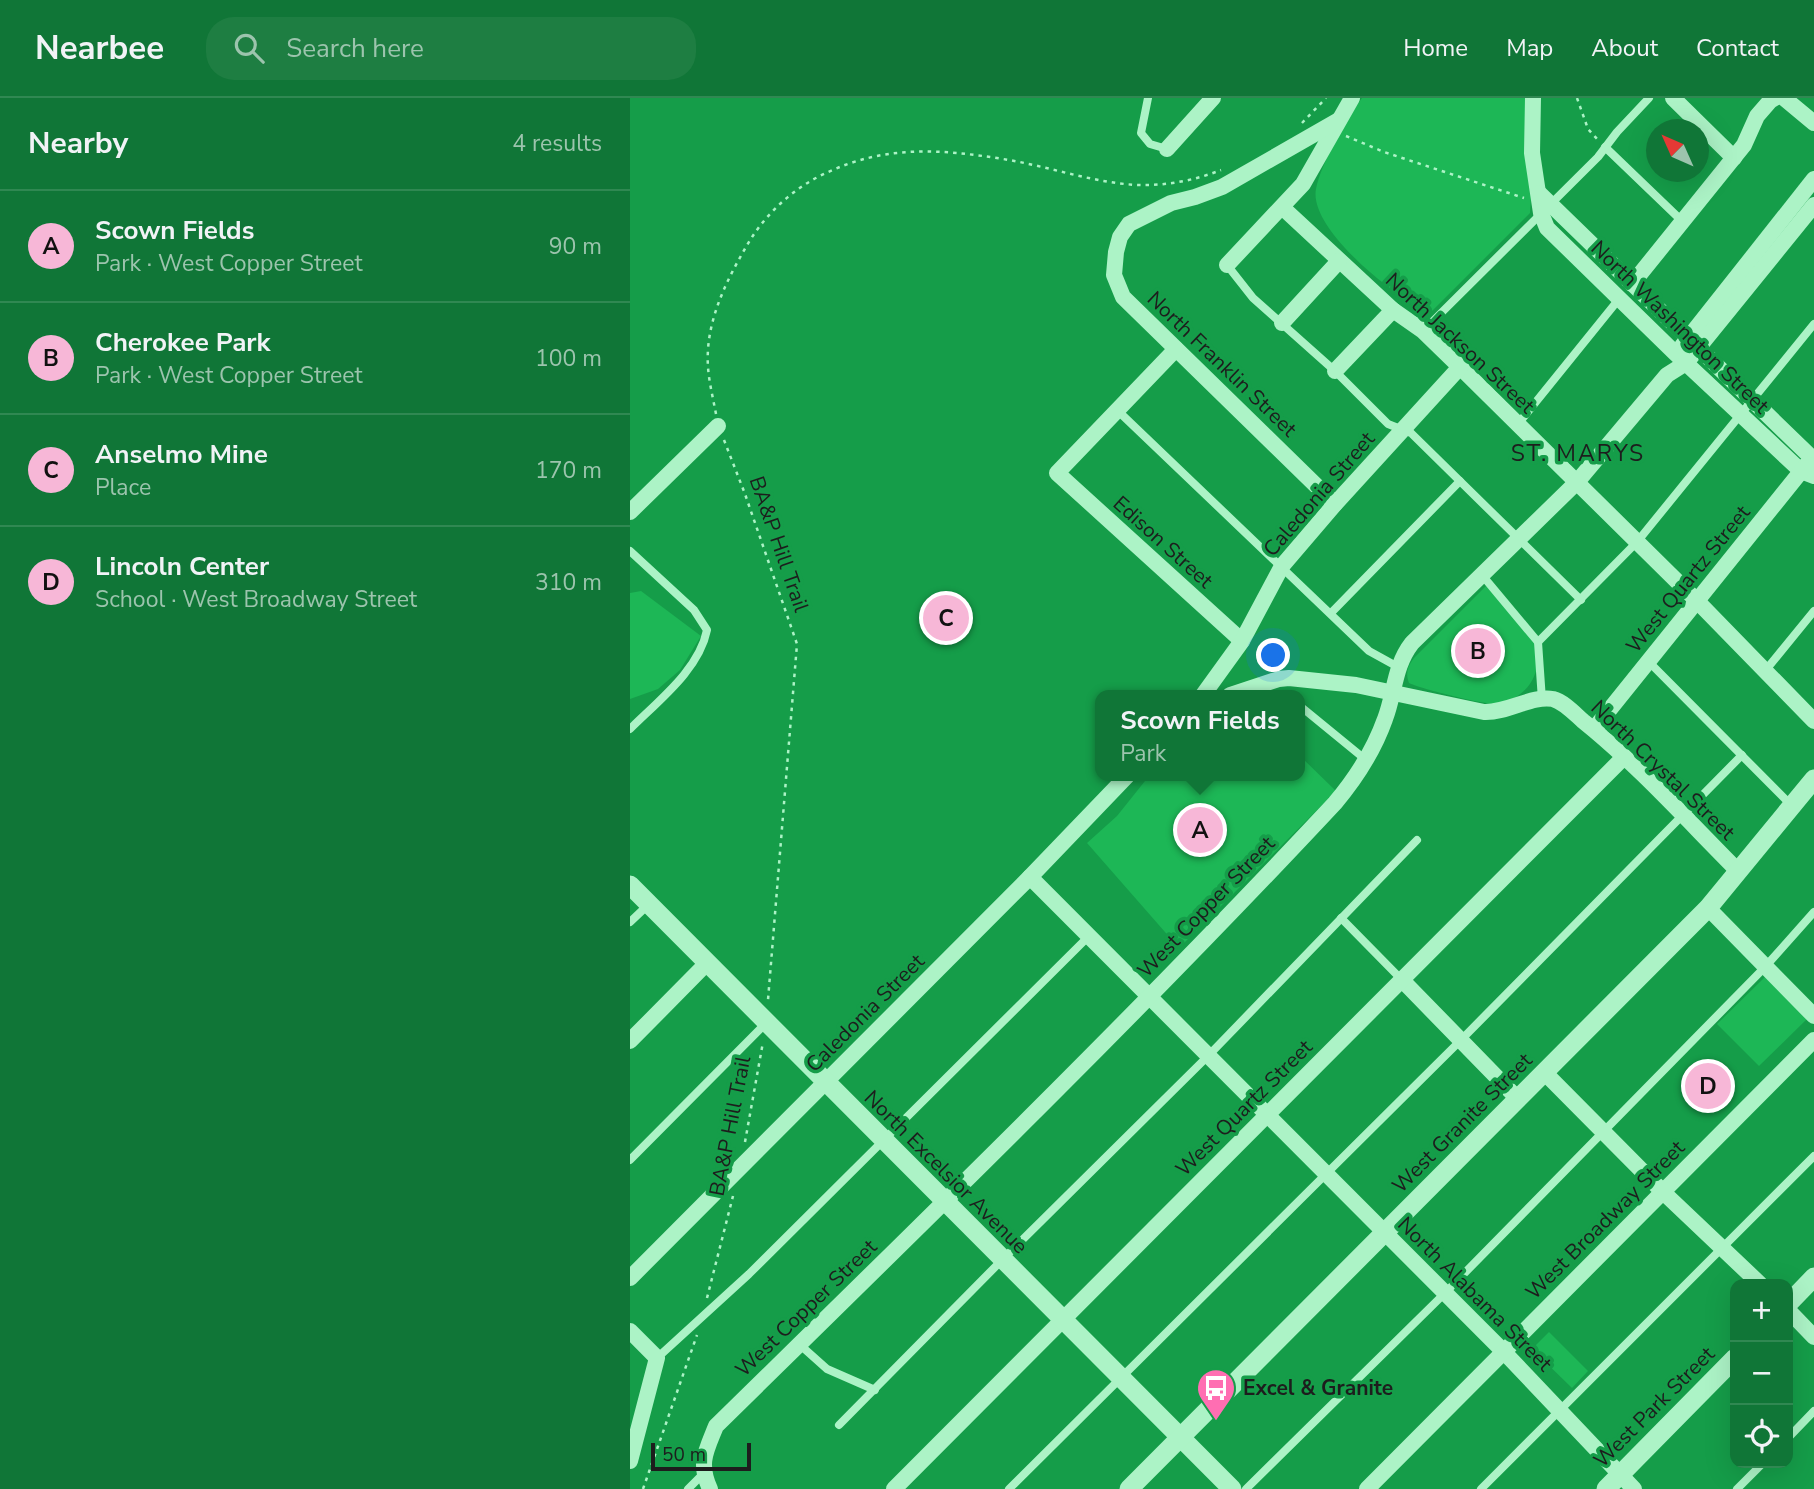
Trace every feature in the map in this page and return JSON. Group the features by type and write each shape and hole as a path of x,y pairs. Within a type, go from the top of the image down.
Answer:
{"street":[{"path":"1167,149 1213,98"},
{"path":"1227,265 1303,184 1352,98"},
{"name":"North Washington Street","path":"1533,98 1532,153 1547,228 1741,415 1811,464"},
{"path":"1673,98 1734,158"},
{"path":"1632,284 1734,158 1748,138 1757,116 1775,98"},
{"path":"1784,98 1814,123"},
{"name":"North Franklin Street","path":"1335,504 1123,297 1114,275 1120,237 1129,224 1171,203 1222,187 1336,125"},
{"name":"West Copper Street","path":"1694,344 1697,325 1814,179"},
{"name":"North Washington Street","path":"1542,204 1632,284 1753,401 1811,464"},
{"name":"West Copper Street","path":"706,1482 703,1458 716,1426 1149,996 1335,803 1366,760 1386,718 1398,667 1412,643 1577,482 1814,205"},
{"name":"North Jackson Street","path":"1283,208 1394,310 1423,331 1697,601 1814,721"},
{"path":"1282,323 1339,261"},
{"path":"1335,371 1394,310"},
{"path":"1117,410 1176,349"},
{"name":"Caledonia Street","path":"1211,690 1242,641 1282,566 1460,367"},
{"name":"Edison Street","path":"1117,410 1057,473 1242,641"},
{"path":"632,505 718,426"},
{"name":"West Quartz Street","path":"1594,729 1811,464"},
{"path":"1247,690 1279,679 1320,679 1484,712 1504,711 1542,699"},
{"name":"North Crystal Street","path":"1542,699 1561,702 1594,729 1738,871"},
{"name":"West Quartz Street","path":"894,1489 1624,757"},
{"name":"West Granite Street","path":"1129,1489 1709,908 1814,779"},
{"name":"Caledonia Street","path":"630,1278 1030,877 1121,781"},
{"name":"North Alabama Street","path":"1030,877 1560,1410 1613,1482 1634,1489"},
{"name":"North Excelsior Avenue","path":"630,885 1232,1489"},
{"path":"1709,908 1814,1016"},
{"path":"630,1041 708,963"},
{"path":"1402,980 1518,1099"},
{"name":"West Broadway Street","path":"1367,1489 1814,1040"},
{"path":"1545,1073 1663,1192 1755,1279"},
{"path":"1793,1299 1814,1278"},
{"path":"1793,1315 1814,1337"},
{"path":"630,1331 657,1358 630,1461"},
{"name":"West Park Street","path":"1613,1482 1730,1363"}],"lane":[{"path":"1148,98 1142,132 1150,144 1167,149"},
{"path":"1423,331 1542,204 1605,147 1649,98"},
{"path":"1605,147 1682,221"},
{"path":"1227,265 1253,298 1335,371 1388,424 1411,433 1581,600"},
{"path":"1518,424 1619,299"},
{"path":"1538,642 1637,542 1814,324"},
{"path":"1117,410 1373,653 1398,667"},
{"path":"1331,613 1460,481"},
{"path":"630,551 694,610 707,630 704,646 682,677 630,729"},
{"path":"1482,575 1538,642 1542,699"},
{"path":"1765,671 1814,611"},
{"path":"1649,662 1792,806"},
{"path":"1305,710 1366,760"},
{"path":"1009,1489 1461,1040 1742,755"},
{"path":"839,1425 1208,1056 1416,840"},
{"path":"630,922 649,904"},
{"path":"1246,1489 1603,1132 1765,967 1814,912"},
{"path":"1341,918 1402,980"},
{"path":"657,1358 750,1274 1089,936"},
{"path":"630,1160 766,1023"},
{"path":"1482,1489 1814,1156"},
{"path":"799,1344 827,1369 875,1390"},
{"path":"1793,1433 1814,1411"},
{"path":"1737,1489 1758,1468"},
{"path":"688,1489 706,1482"}],"path":[{"path":"1294,130 1326,98"},
{"path":"1577,98 1588,129 1605,147"},
{"path":"1336,125 1384,152 1542,204"},
{"name":"BA&P Hill Trail","path":"643,1489 679,1392 741,1166 766,1023 797,644 745,494 718,426 708,365 712,320 724,288 752,237 774,210 797,189 847,163 878,154 906,151 1003,159 1138,185 1182,181 1226,168"}],"green space":[{"path":"1362,98 1528,98 1532,179 1530,213 1431,312 1398,294 1358,261 1326,224 1317,205 1316,189 1323,167 1342,129"},
{"path":"1486,586 1535,644 1537,664 1531,683 1517,696 1498,704 1454,696 1409,683 1408,670 1414,658"},
{"path":"641,591 701,636 680,670 658,689 630,699 630,593"},
{"path":"1305,761 1336,791 1179,948 1087,843 1117,816 1145,781 1305,781"},
{"path":"1765,977 1807,1019 1759,1066 1717,1024"},
{"path":"1549,1332 1588,1371 1572,1388 1532,1349"}],"place":[{"name":"Anselmo Mine","path":"946,618"},
{"name":"Cherokee Park","path":"1478,651"},
{"name":"Scown Fields","path":"1200,830"},
{"name":"Lincoln Center","path":"1708,1086"},
{"name":"Excel & Granite","path":"1216,1422"}],"district":[{"name":"ST. MARYS","path":"1578,453"}]}
